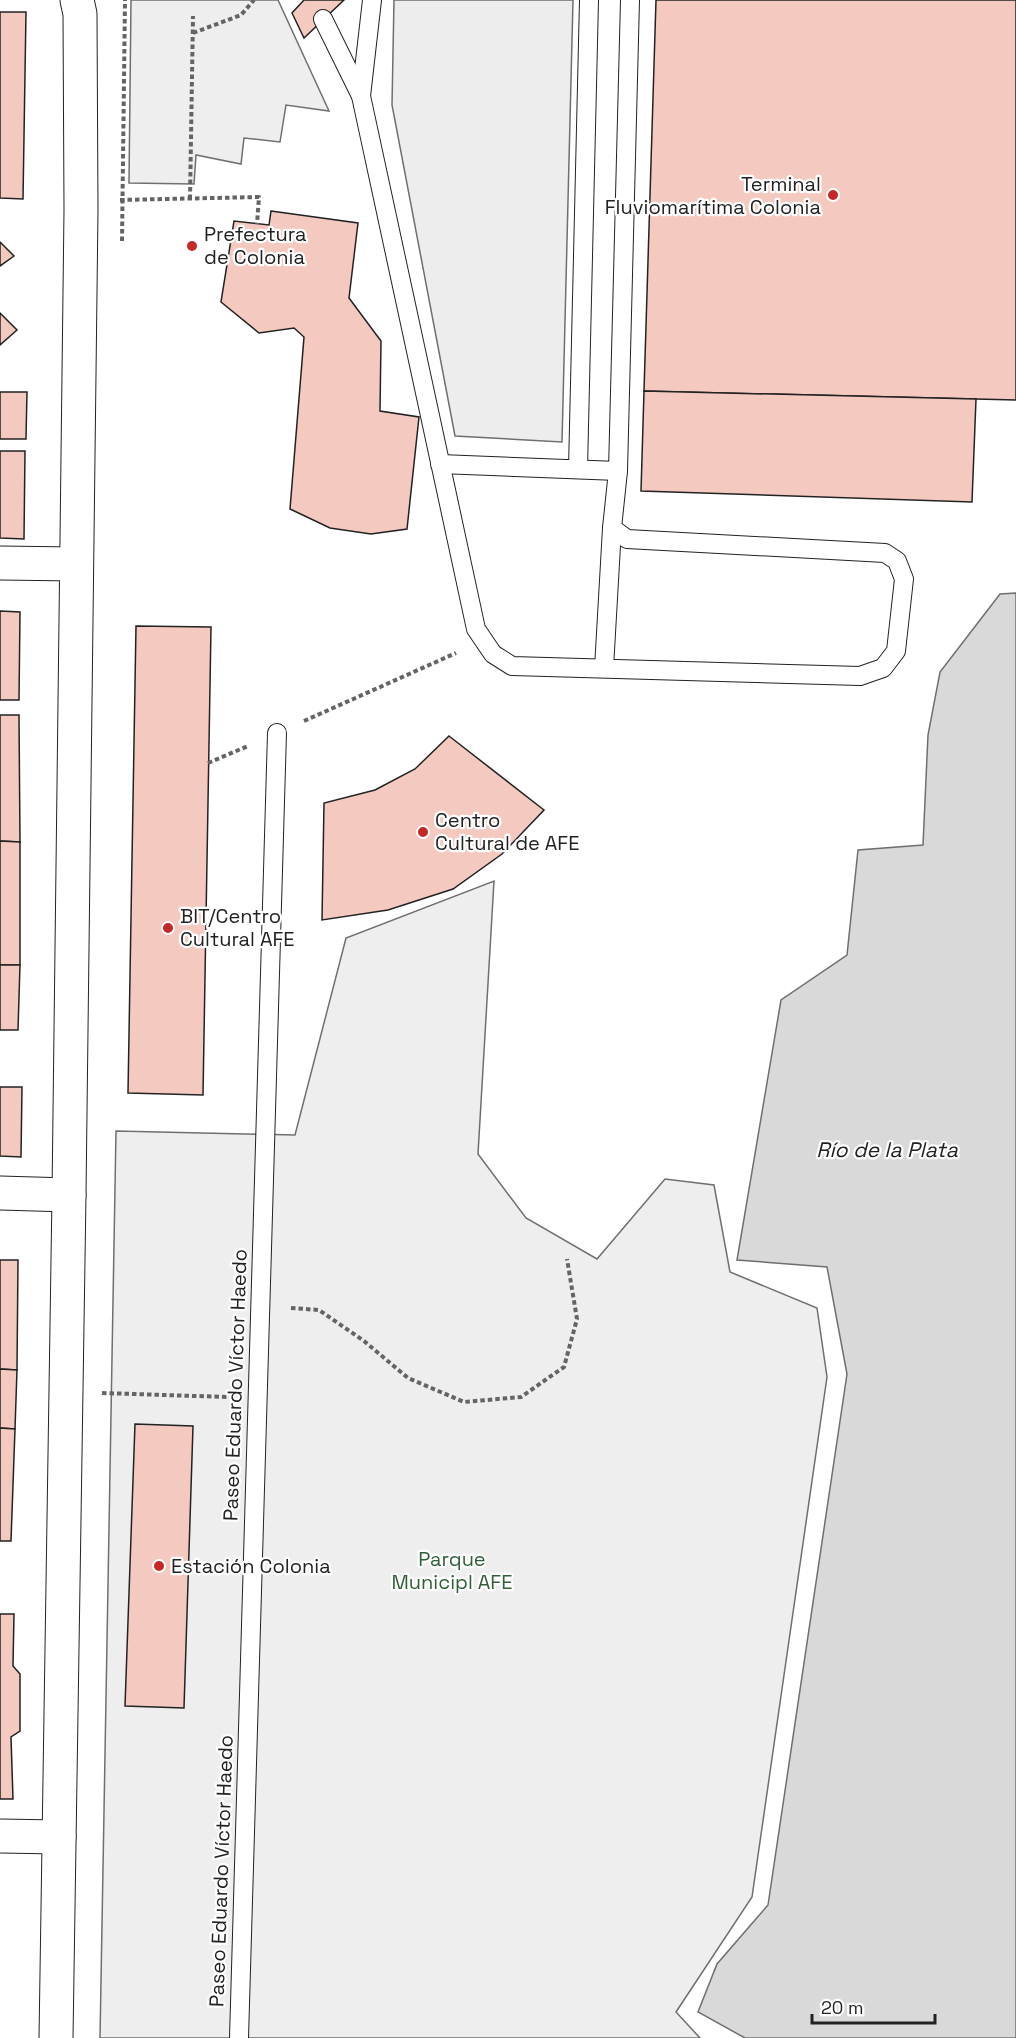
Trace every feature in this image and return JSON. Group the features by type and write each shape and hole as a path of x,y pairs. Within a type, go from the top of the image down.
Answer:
{"street":[{"path":"56,2038 81,201 80,5"},
{"path":"0,563 76,564"},
{"path":"0,1193 69,1195"},
{"path":"0,1836 58,1837"}],"lane":[{"path":"361,96 372,0"},
{"path":"578,469 589,0"},
{"path":"604,668 612,528 618,471 630,0"},
{"path":"323,20 361,96 476,629 493,654 512,666 861,676 883,668 896,651 904,579 897,561 885,553 627,539 612,528"},
{"path":"440,464 618,471"},
{"name":"Paseo Eduardo Víctor Haedo","path":"239,2038 277,733"}],"path":[{"path":"194,33 241,15 254,0"},
{"path":"190,199 193,15"},
{"path":"81,201 259,197 257,224"},
{"path":"208,763 484,641"},
{"path":"260,1305 319,1310 364,1341 408,1378 464,1402 521,1396 564,1367 577,1319 567,1259"},
{"path":"66,1392 258,1398"}],"green space":[{"path":"131,0 278,0 329,111 286,105 280,142 244,138 241,164 196,155 194,184 129,183"},
{"name":"Parque Municipl AFE","path":"494,881 478,1154 526,1218 597,1259 665,1179 714,1185 730,1272 817,1308 827,1377 752,1897 676,2012 700,2038 100,2038 116,1131 295,1135 346,938"}],"shaded area":[{"path":"394,0 573,0 562,442 455,436 392,105"}],"water":[{"name":"Río de la Plata","path":"1016,593 1016,2038 745,2038 698,2012 717,1964 768,1905 847,1374 827,1267 737,1260 781,1000 847,955 858,850 923,845 928,735 940,672 1000,594"}],"building":[{"path":"304,0 344,0 304,38 292,13"},
{"name":"Terminal Fluviomarítima Colonia","path":"656,0 1016,0 1016,400 644,391"},
{"path":"0,12 26,12 23,199 0,198"},
{"path":"271,211 358,223 349,298 381,341 380,411 419,417 407,529 371,534 330,528 290,509 304,337 294,328 259,333 221,302 234,221 269,225"},
{"path":"0,242 14,256 0,266"},
{"path":"0,313 17,330 0,345"},
{"path":"644,391 976,399 972,502 641,491"},
{"path":"0,392 27,392 26,439 0,439"},
{"path":"0,451 25,451 24,539 0,538"},
{"path":"0,611 20,612 19,700 0,700"},
{"name":"BIT/Centro Cultural AFE","path":"136,626 211,627 203,1095 128,1093"},
{"path":"0,715 19,715 20,842 0,841"},
{"name":"Centro Cultural de AFE","path":"449,736 544,810 502,854 453,889 388,910 322,920 324,803 375,790 415,769"},
{"path":"0,841 20,842 20,965 0,965"},
{"path":"0,965 20,965 18,1030 0,1030"},
{"path":"0,1087 22,1087 21,1157 0,1156"},
{"path":"0,1260 18,1260 17,1370 0,1369"},
{"path":"0,1369 17,1370 15,1429 0,1428"},
{"name":"Estación Colonia","path":"135,1424 193,1426 184,1708 125,1706"},
{"path":"0,1428 15,1429 11,1541 0,1541"},
{"path":"0,1614 14,1614 13,1666 20,1674 20,1731 11,1737 13,1799 0,1799"}],"place":[{"name":"Terminal Fluviomarítima Colonia","path":"833,195"},
{"name":"Prefectura de Colonia","path":"192,246"},
{"name":"Centro Cultural de AFE","path":"423,832"},
{"name":"BIT/Centro Cultural AFE","path":"168,928"},
{"name":"Estación Colonia","path":"159,1566"}]}
